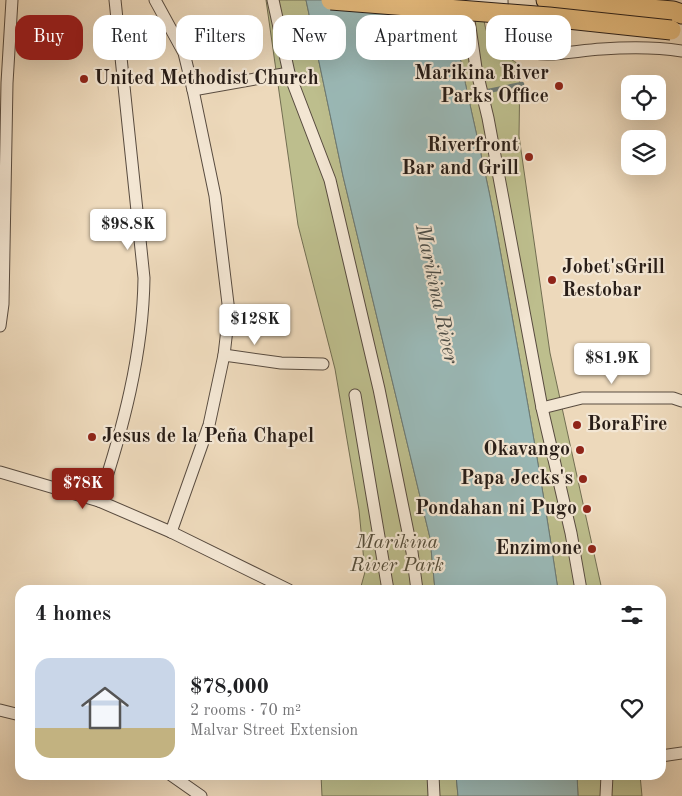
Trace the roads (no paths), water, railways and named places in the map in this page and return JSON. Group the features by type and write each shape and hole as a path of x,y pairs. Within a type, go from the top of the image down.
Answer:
{"main road":[{"path":"331,0 549,17 677,20"},
{"path":"546,0 677,20"}],"street":[{"path":"0,326 3,304 7,83 12,0"},
{"path":"99,501 120,438 144,316 144,278 115,0"},
{"path":"155,0 184,53 193,90 215,196 226,274 229,312 224,355 209,425 171,532"},
{"path":"273,0 289,73 330,180 379,389 417,585"},
{"path":"580,585 571,533 542,408 476,68 466,1 502,1 502,17 507,34 514,42 530,53 545,55 603,48 682,51"},
{"path":"193,90 289,73"},
{"path":"224,355 281,363 323,364"},
{"path":"355,395 387,585"},
{"path":"542,408 582,398 673,398 682,401"},
{"path":"0,472 99,501 171,532 279,585"},
{"path":"0,710 15,713"},
{"path":"666,755 682,753"},
{"path":"178,780 201,796"},
{"path":"433,780 434,796"},
{"path":"606,796 607,780"}],"water":[{"name":"Marikina River","path":"306,0 450,0 453,15 356,15 356,60 461,60 495,222 536,452 557,585 435,585 430,538 343,176 319,60 346,60 346,15 309,15"},
{"path":"456,780 577,780 578,796 458,796"}],"waterway":[{"path":"464,96 522,84"}],"place":[{"name":"United Methodist Church","path":"84,79"},
{"name":"Marikina River Parks Office","path":"559,86"},
{"name":"Riverfront Bar and Grill","path":"529,157"},
{"name":"Jobet'sGrill Restobar","path":"552,280"},
{"name":"BoraFire","path":"577,425"},
{"name":"Jesus de la Peña Chapel","path":"92,437"},
{"name":"Okavango","path":"580,450"},
{"name":"Papa Jecks's","path":"583,479"},
{"name":"Pondahan ni Pugo","path":"587,509"},
{"name":"Enzimone","path":"592,549"}],"park label":[{"name":"Marikina River Park","path":"397,554"}]}
